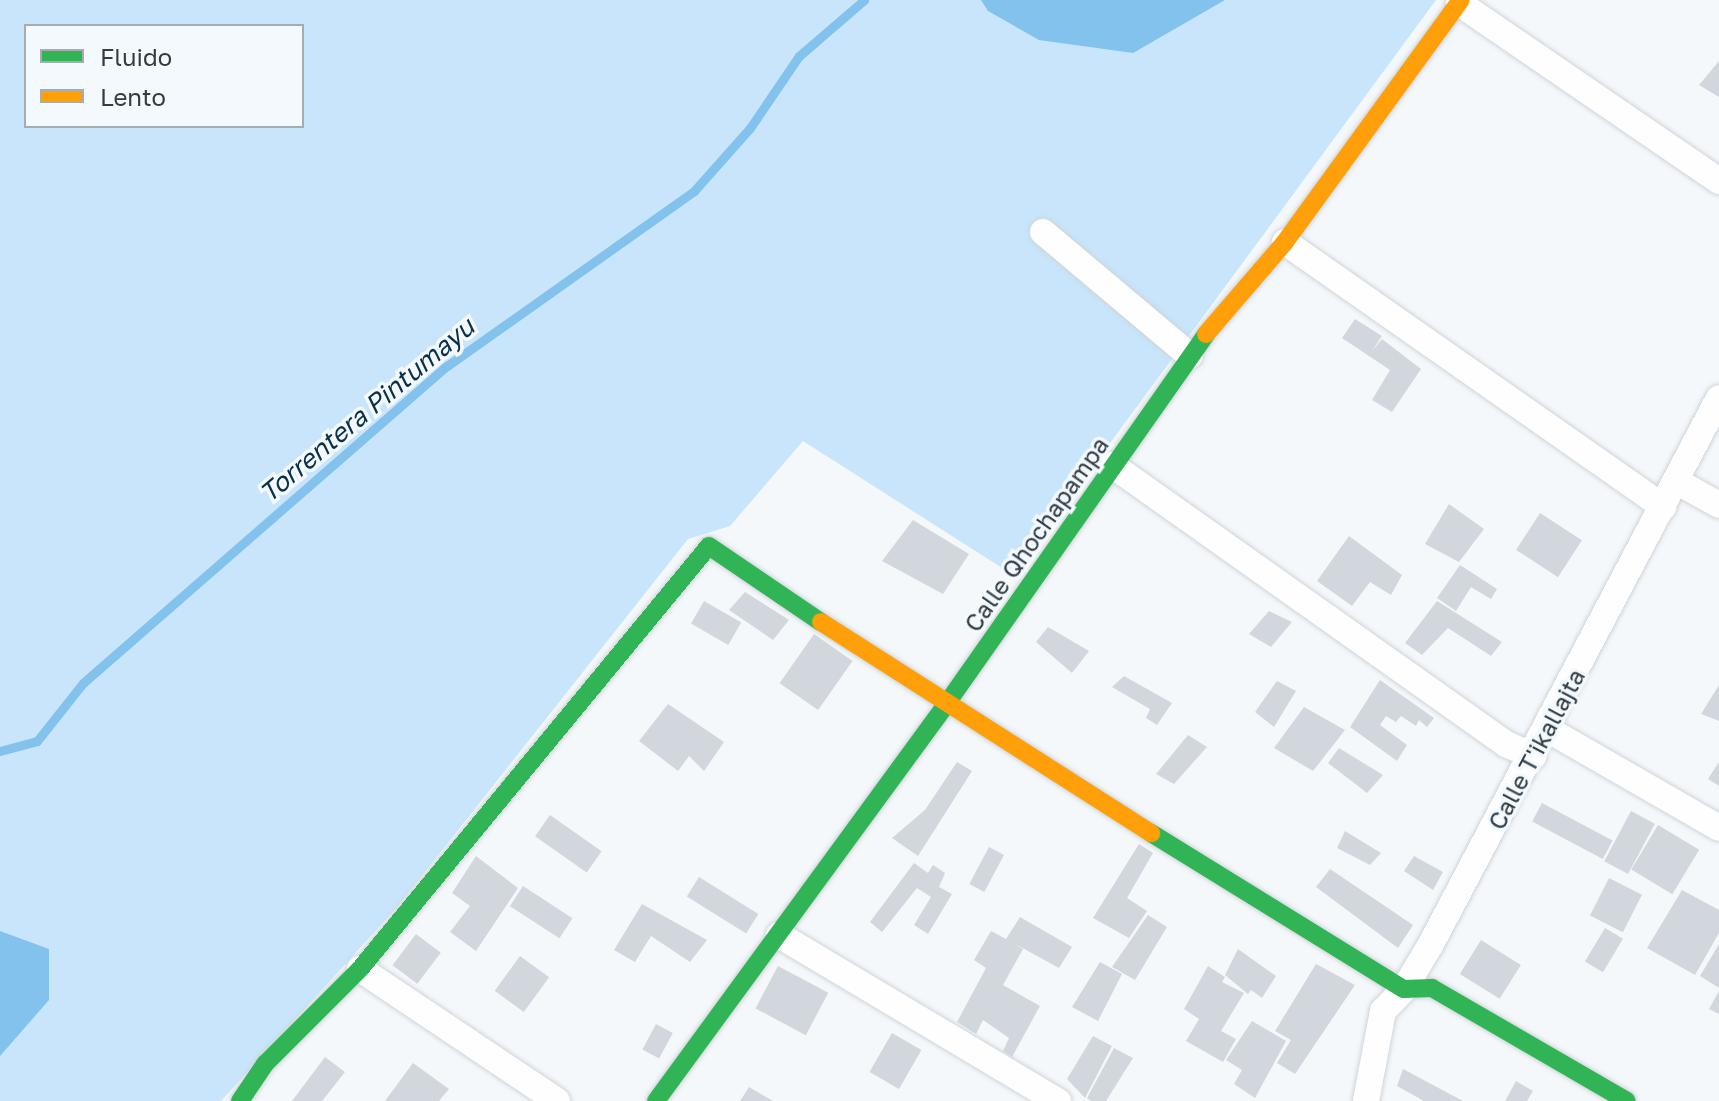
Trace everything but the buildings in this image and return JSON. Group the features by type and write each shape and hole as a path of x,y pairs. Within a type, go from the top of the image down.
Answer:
{"street":[{"path":"1460,2 1719,181"},
{"name":"Calle Qhochapampa","path":"656,1101 945,706 1190,356 1285,242 1460,2"},
{"path":"1043,232 1190,356"},
{"path":"1285,242 1663,507"},
{"name":"Calle T'ikallajta","path":"1366,1101 1383,1011 1404,989 1533,756 1719,398"},
{"path":"1112,465 1506,744 1533,756"},
{"path":"1676,481 1719,505"},
{"path":"240,1101 265,1064 360,969 709,546 945,706 1404,989 1432,988 1627,1101"},
{"path":"1547,729 1719,828"},
{"path":"779,935 1058,1101"},
{"path":"360,969 557,1101"}],"shaded area":[{"path":"0,0 1436,0 1013,575 803,441 730,526 688,539 398,906 221,1101 0,1101"}],"water":[{"path":"981,0 1225,0 1133,53 1039,40 988,11"},
{"path":"0,931 49,949 49,1000 0,1056"}],"waterway":[{"name":"Torrentera Pintumayu","path":"0,751 37,741 83,683 447,366 694,191 750,128 799,56 864,0"}],"traffic: fast":[{"path":"656,1101 945,706 1206,334"},
{"path":"240,1101 265,1064 360,969 709,546 821,622"},
{"path":"1151,833 1404,989 1432,988 1627,1101"}],"traffic: slow":[{"path":"1206,334 1285,242 1461,0"},
{"path":"821,622 1151,833"}]}
